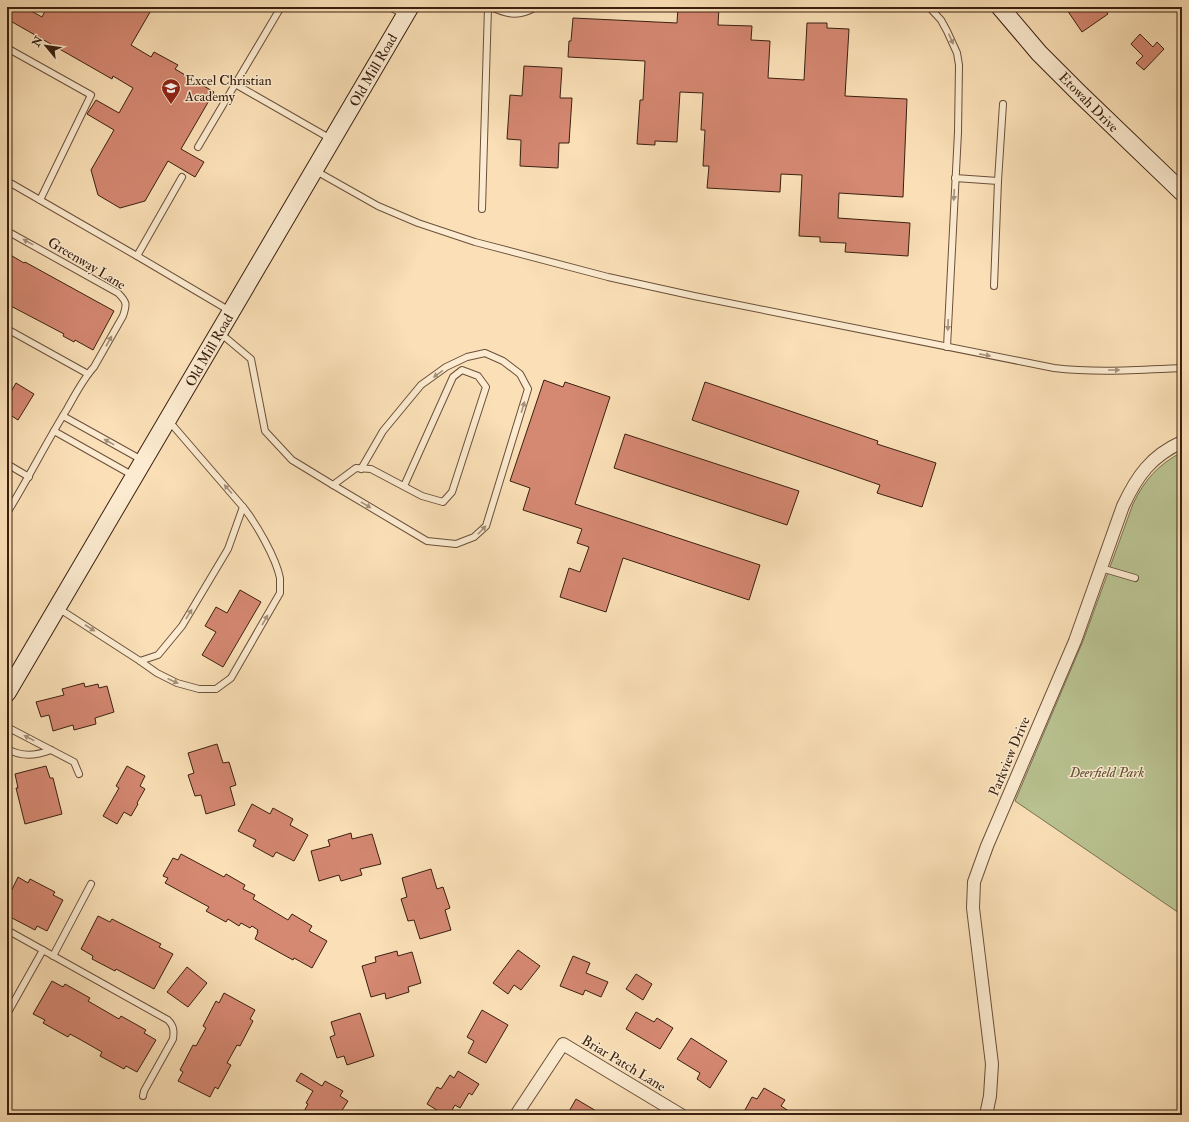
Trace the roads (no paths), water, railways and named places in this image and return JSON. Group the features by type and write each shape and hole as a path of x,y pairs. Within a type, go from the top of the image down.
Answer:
{"street":[{"name":"Etowah Drive","path":"1000,7 1040,53 1079,93 1182,192"},
{"name":"Old Mill Road","path":"7,692 408,11"},
{"name":"Parkview Drive","path":"986,1115 990,1096 992,1064 973,908 974,882 1075,641 1123,506 1134,483 1141,474 1161,454 1182,442"},
{"name":"Briar Patch Lane","path":"516,1115 563,1044 680,1115"}],"lane":[{"path":"198,147 281,7"},
{"path":"389,7 408,11"},
{"path":"482,209 488,7"},
{"path":"491,7 502,12 520,14 536,7"},
{"path":"929,7 941,20 947,31 957,53 959,65 958,132 947,347"},
{"path":"7,48 92,95 40,200"},
{"path":"235,84 332,140"},
{"path":"994,286 998,180 1003,104"},
{"path":"314,170 378,206 418,223 475,242 608,277 678,293 1058,368 1086,370 1182,368"},
{"path":"137,256 182,177"},
{"path":"955,178 998,180"},
{"path":"7,181 231,312"},
{"name":"Greenway Lane","path":"7,230 102,283 118,293 125,300 126,306 123,316 94,367 88,374"},
{"path":"7,329 88,374 7,513"},
{"path":"219,332 251,359 265,431 292,460 427,541 456,544 474,537 486,526 528,389 520,374 504,361 485,353 467,356 446,367 421,385 383,431 361,469"},
{"path":"333,485 356,468 371,469 422,496 443,502 452,492 486,387 478,376 462,370 453,377 404,486"},
{"path":"63,416 143,461"},
{"path":"57,607 157,673 177,683 199,689 216,689 231,678 280,593 280,578 272,556 252,518 168,420"},
{"path":"54,431 134,476"},
{"path":"7,464 29,477"},
{"path":"140,661 158,654 182,626 228,549 243,507"},
{"path":"1101,568 1135,578"},
{"path":"7,727 74,762 79,774"},
{"path":"7,749 17,753 29,755 51,750"},
{"path":"52,956 91,884"},
{"path":"7,930 171,1023 174,1033 173,1039 144,1091 143,1096"},
{"path":"7,1014 43,950"}],"place":[{"name":"Excel Christian Academy","path":"171,105"}],"park label":[{"name":"Deerfield Park","path":"1107,772"}]}
